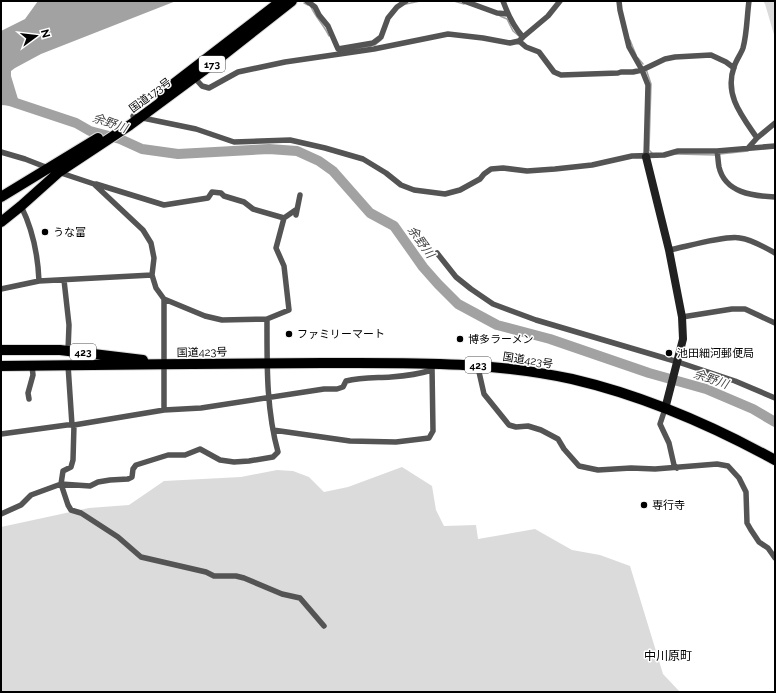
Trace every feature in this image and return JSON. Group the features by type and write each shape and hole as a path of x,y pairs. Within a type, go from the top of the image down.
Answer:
{"highway":[{"name":"国道173号","path":"191,74 281,1"},
{"name":"国道173号","path":"1,197 51,172 95,144 132,119 292,1"},
{"name":"国道173号","path":"1,222 21,206 51,172"},
{"path":"1,204 51,172"},
{"path":"1,214 51,172"},
{"name":"国道423号","path":"2,356 68,351 165,364"},
{"path":"2,356 102,358 111,356"},
{"path":"2,356 86,361 129,366"},
{"name":"国道423号","path":"1,366 129,366 165,364 267,363 432,366 479,365 573,380 666,405 775,460"}],"street":[{"path":"307,1 315,7 319,15 328,26 338,48 374,46 381,37 388,18 397,7 406,1"},
{"path":"464,1 497,13 508,14"},
{"path":"503,1 508,14 526,47 539,52 554,72 560,75 633,72 642,70 670,58 711,55 726,62 734,68"},
{"path":"191,74 202,86 209,88 238,72 285,62 448,34 510,43 521,39 548,16 560,1"},
{"path":"620,1 620,10 628,47 642,70 648,85 646,157 669,250 682,317 683,339 678,364 660,424 669,443 674,465 677,468"},
{"path":"749,1 743,48 734,68 731,80 732,94 736,106 757,138"},
{"path":"132,119 196,129 234,142 290,140 325,148 363,159 386,173 401,185 414,190 445,194 460,190 480,180 484,174 491,169 503,168 527,171 556,169 592,165 632,156 646,157 664,155 678,151 717,151 749,147 775,146"},
{"path":"749,147 775,123"},
{"path":"717,151 719,167 724,180 733,188 742,193 754,196 775,197"},
{"path":"1,152 25,159 51,172 164,205 208,198 212,192 221,192 224,196 244,202 253,209 284,218 296,212 300,195"},
{"path":"94,184 143,230 151,243 154,258 152,276 156,288 164,299 205,316 222,320 267,318 289,310 284,266 276,248 284,218"},
{"path":"21,206 34,240 38,262 39,282"},
{"path":"669,250 725,238 739,237 756,242 775,253"},
{"path":"437,253 456,277 493,304 536,320 735,381 775,398"},
{"path":"1,289 39,282 152,276"},
{"path":"64,280 69,325 68,351"},
{"path":"164,299 164,410"},
{"path":"682,317 732,309 745,310 775,323"},
{"path":"1,514 21,505 31,495 61,484 90,486 98,482 128,479 132,476 133,469 136,465 168,455 185,455 200,449 220,460 234,462 273,457 278,452 272,430 269,397 267,318"},
{"path":"68,365 73,425 73,460 71,467 63,471 61,484 71,510 81,513 118,537 141,557 206,572 214,576 236,576 244,578 282,594 300,598 324,626"},
{"path":"479,365 484,394 509,425 516,427 528,426 558,439 564,449 579,466 598,470 677,468 717,464 728,466 739,478 746,492 748,523 759,542 768,548 775,558"},
{"path":"29,399 28,393 33,375 32,366"},
{"path":"1,434 73,425 164,410 202,408 324,389 336,389 343,387 346,382 355,379 393,377 422,373 432,366"},
{"path":"272,430 350,441 396,442 429,438 433,431 432,366"}],"shaded area":[{"path":"38,1 176,1 41,54 15,68 11,71 11,76 18,99 14,106 1,105 1,31 25,19"},
{"path":"763,1 775,1 775,38 765,4"},
{"path":"402,467 432,486 436,510 444,526 476,525 478,539 535,529 572,550 600,555 630,566 663,674 680,692 1,692 1,527 89,508 129,505 164,481 241,477 277,470 293,471 309,477 324,492 348,487"}],"waterway":[{"path":"406,4 420,1"},
{"path":"454,1 464,4"},
{"path":"304,3 308,5"},
{"path":"311,7 329,36"},
{"path":"500,16 507,19 513,31 520,37"},
{"path":"375,45 381,40"},
{"path":"630,40 636,55"},
{"path":"349,50 371,46"},
{"path":"638,58 643,64"},
{"path":"646,69 651,84 649,150 652,153"},
{"name":"余野川","path":"1,98 76,123 90,131 120,139 142,149 178,154 269,149 297,151 319,161 333,171 370,213 394,226 423,267 458,304 497,325 550,339 649,373 706,389 753,409 775,422"},
{"path":"720,154 748,151"},
{"path":"676,154 716,155"}],"place":[{"name":"うな富","path":"45,232"},
{"name":"ファミリーマート","path":"289,334"},
{"name":"博多ラーメン","path":"460,339"},
{"name":"池田細河郵便局","path":"669,353"},
{"name":"専行寺","path":"644,505"}],"district":[{"name":"中川原町","path":"668,656"}]}
